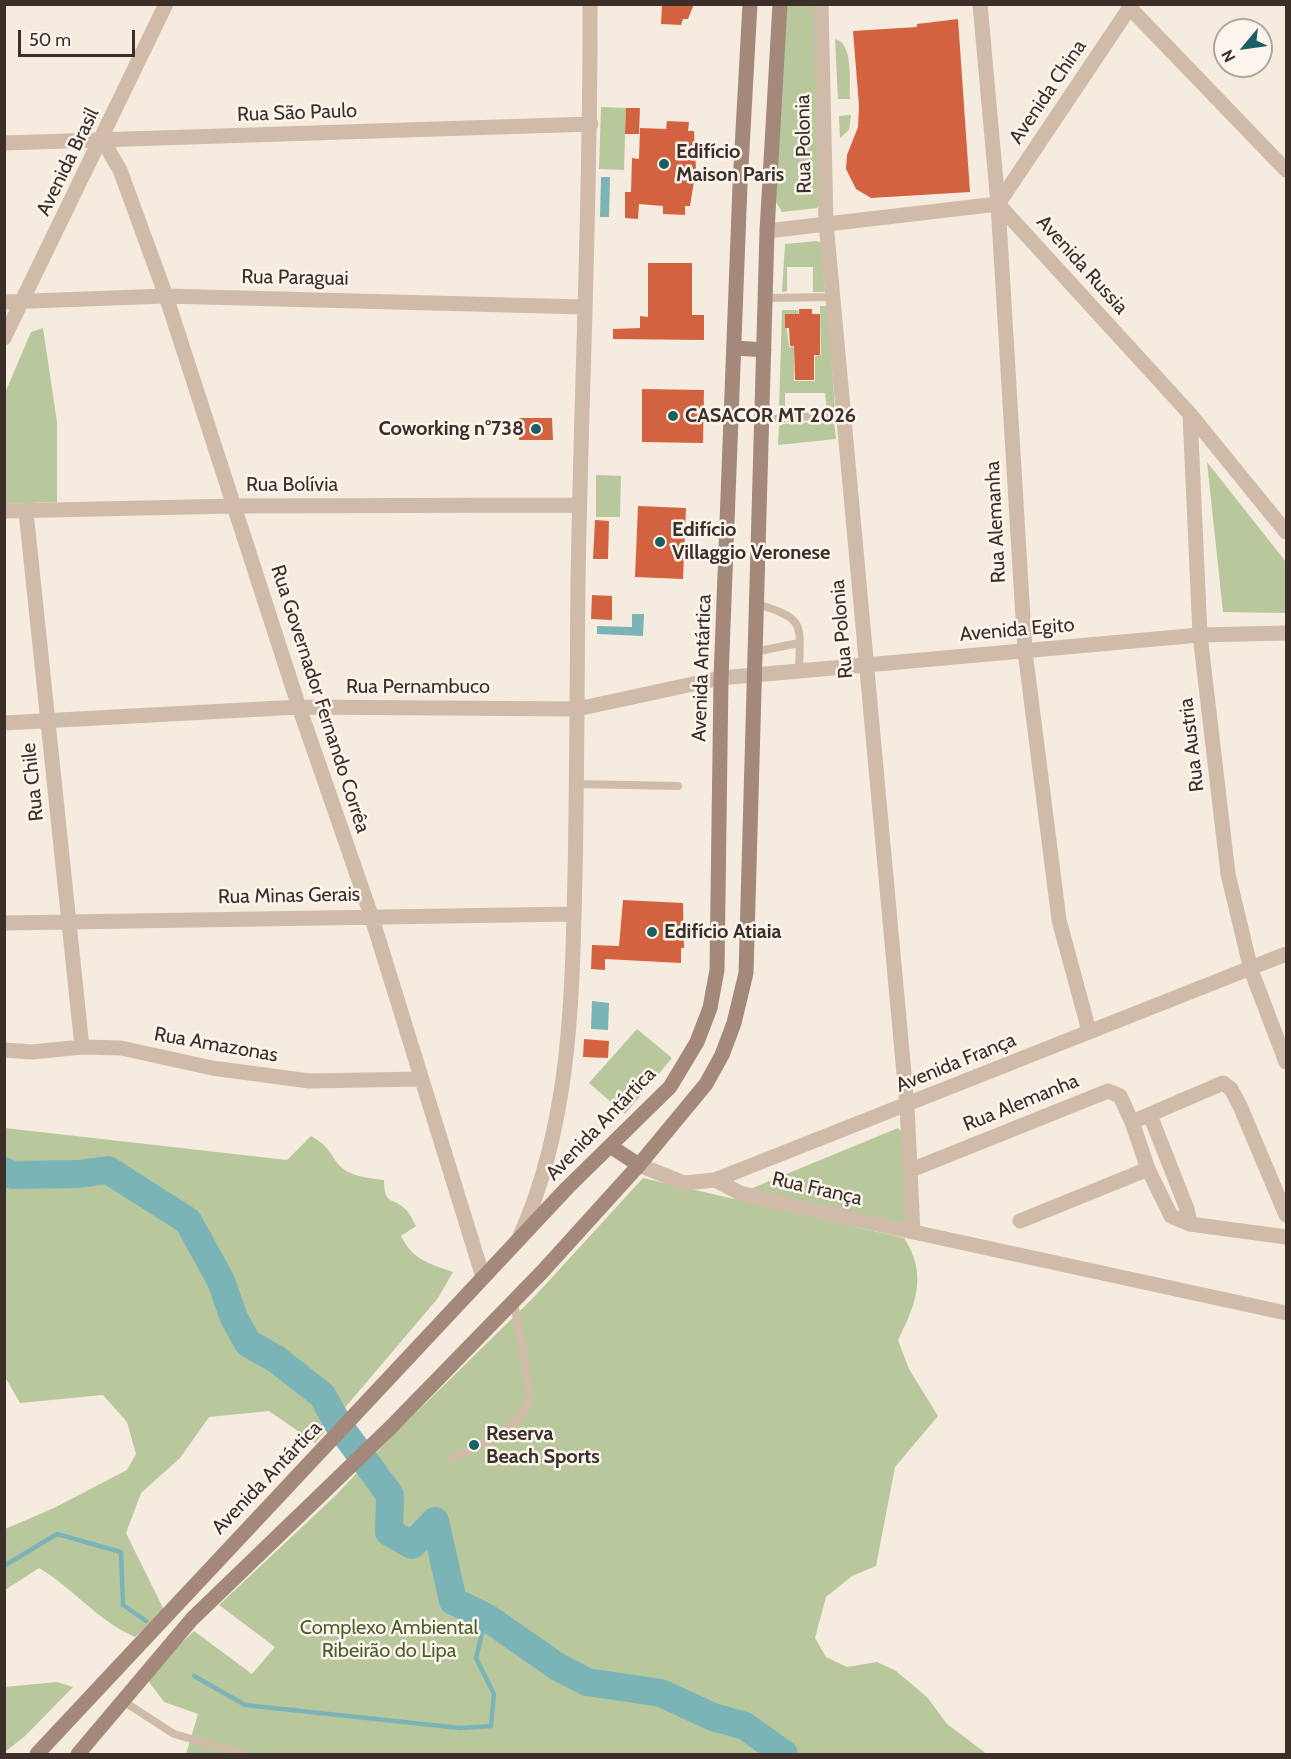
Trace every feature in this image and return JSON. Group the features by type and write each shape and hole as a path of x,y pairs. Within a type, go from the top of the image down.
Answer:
{"main road":[{"name":"Avenida Antártica","path":"37,1755 367,1404 483,1277 670,1087 697,1042 710,1008 717,970 721,678 736,348 740,185 750,4"},
{"path":"78,1755 192,1619 390,1428 639,1166 706,1084 722,1055 734,1023 744,983 767,231 780,4"},
{"path":"736,348 764,350"},
{"path":"610,1146 639,1166"}],"street":[{"name":"Avenida Brasil","path":"4,338 103,141 166,4"},
{"path":"518,1242 543,1178 563,1086 570,1040 577,784 579,505 591,124 590,4"},
{"name":"Rua Polonia","path":"821,4 826,223 907,1106"},
{"name":"Rua Alemanha","path":"980,4 998,204 1025,651 1059,920 1089,1031"},
{"path":"1131,6 1287,170"},
{"name":"Avenida China","path":"998,204 1131,6"},
{"name":"Rua São Paulo","path":"4,143 591,124"},
{"name":"Rua Governador Fernando Corrêa","path":"103,141 120,170 166,296 299,707 371,915 483,1277"},
{"path":"767,231 998,204"},
{"name":"Avenida Russia","path":"998,204 1190,414 1287,532"},
{"name":"Rua Paraguai","path":"4,302 166,296 585,306"},
{"name":"Rua Austria","path":"1190,414 1200,635 1228,874 1251,970 1287,1062"},
{"name":"Rua Bolívia","path":"4,511 235,506 579,505"},
{"name":"Rua Chile","path":"26,512 67,922 82,1047"},
{"name":"Avenida Egito","path":"721,678 1200,635 1287,633"},
{"name":"Rua Pernambuco","path":"4,723 299,707 577,709 721,678"},
{"name":"Rua Minas Gerais","path":"4,923 371,915 574,914"},
{"name":"Avenida França","path":"639,1166 684,1183 715,1180 1287,954"},
{"name":"Rua Amazonas","path":"4,1050 32,1052 82,1047 121,1048 212,1068 309,1082 421,1079"},
{"path":"1132,1122 1223,1083 1231,1089 1240,1106 1287,1215"},
{"name":"Rua Alemanha","path":"910,1170 1108,1091 1120,1096 1148,1168 1171,1216 1190,1224 1287,1238"},
{"path":"907,1106 913,1232"},
{"path":"1150,1115 1187,1209 1190,1224"},
{"path":"1020,1221 1148,1168"},
{"name":"Rua França","path":"715,1180 740,1193 1287,1313"}],"lane":[{"path":"765,298 833,297"},
{"path":"762,420 827,415"},
{"path":"755,604 787,613 794,619 800,630 799,671"},
{"path":"753,652 799,643"},
{"path":"577,784 678,786"},
{"path":"452,1459 515,1423 528,1405 530,1394 513,1301"},
{"path":"123,1701 174,1734 244,1755"}],"green space":[{"path":"784,5 817,5 820,201 817,208 782,212 776,202"},
{"path":"835,39 841,42 848,56 850,99 838,99"},
{"path":"601,107 626,108 624,170 599,169"},
{"path":"851,115 849,130 840,138 839,116"},
{"path":"817,241 821,243 825,292 813,292 813,267 787,267 787,291 782,292 785,244"},
{"path":"820,306 828,306 835,411 827,411 825,393 785,393 785,412 779,412 782,310 798,310 798,314 785,314 789,347 794,347 794,381 815,381 815,356 821,355"},
{"path":"43,328 57,422 57,502 5,504 5,393 31,332"},
{"path":"834,421 836,439 778,445 779,426 783,424"},
{"path":"1207,462 1286,562 1286,613 1223,612"},
{"path":"596,475 621,476 620,517 596,517"},
{"path":"637,1029 672,1058 625,1114 589,1083"},
{"path":"5,1128 287,1160 311,1136 325,1146 338,1164 348,1172 384,1180 387,1198 401,1205 416,1226 401,1236 406,1244 422,1260 453,1272 438,1298 315,1443 269,1411 209,1417 180,1458 141,1493 126,1533 164,1610 135,1637 109,1622 39,1568 5,1590 5,1529 54,1508 127,1470 136,1454 127,1422 103,1395 20,1403 5,1377"},
{"path":"898,1128 904,1134 906,1222 897,1224 750,1189"},
{"name":"Complexo Ambiental Ribeirão do Lipa","path":"643,1178 904,1238 916,1264 917,1289 910,1314 898,1340 909,1369 938,1416 895,1467 876,1566 852,1576 826,1597 815,1638 826,1657 847,1667 877,1662 896,1671 927,1697 947,1724 987,1754 186,1754 198,1714 164,1702 146,1678 194,1631 252,1674 275,1647 219,1605 334,1497 396,1432 534,1297"},
{"path":"57,1682 73,1687 25,1736 5,1752 5,1687"}],"water":[{"path":"601,177 610,177 609,217 600,217"},
{"path":"632,614 644,614 643,636 597,634 597,626 632,627"},
{"path":"592,1001 609,1003 608,1030 591,1029"}],"building":[{"path":"662,4 694,4 688,19 683,19 681,25 661,24"},
{"path":"958,19 970,192 871,198 856,189 846,169 847,155 858,127 859,106 853,31 917,27 917,24"},
{"path":"626,108 640,108 639,134 625,134"},
{"name":"Edifício Maison Paris","path":"667,121 689,122 688,131 694,131 696,169 690,206 685,206 685,215 663,214 663,206 639,204 638,219 625,218 625,192 631,192 632,158 639,159 640,128 666,129"},
{"path":"648,263 692,263 692,315 704,315 704,340 613,339 613,329 640,328 640,316 648,317"},
{"path":"799,309 812,309 812,314 820,314 820,355 814,355 814,380 795,380 794,346 790,346 789,328 785,328 785,314 799,314"},
{"name":"CASACOR MT 2026","path":"642,389 704,390 703,443 642,442"},
{"name":"Coworking n°738","path":"519,418 552,418 553,440 519,440"},
{"name":"Edifício Villaggio Veronese","path":"638,506 686,508 683,579 635,577"},
{"path":"595,520 609,521 608,559 593,559"},
{"path":"592,595 612,596 612,620 591,619"},
{"name":"Edifício Atiaia","path":"623,900 683,903 684,948 681,948 681,963 605,959 605,970 591,969 592,945 619,946"},
{"path":"584,1039 609,1041 608,1058 583,1057"}],"waterway":[{"path":"4,1171 13,1175 79,1174 108,1170 188,1221 221,1281 234,1318 248,1343 276,1359 322,1395 340,1427 390,1495 389,1532 412,1545 435,1521 453,1601 486,1617 558,1667 587,1682 661,1693 713,1717 745,1726 784,1754"},
{"path":"4,1566 57,1534 121,1552 123,1605 146,1621"},
{"path":"194,1676 245,1705 460,1728 491,1726 494,1694 476,1658 486,1617"}],"place":[{"name":"Edifício Maison Paris","path":"664,164"},
{"name":"CASACOR MT 2026","path":"673,416"},
{"name":"Coworking n°738","path":"536,429"},
{"name":"Edifício Villaggio Veronese","path":"660,542"},
{"name":"Edifício Atiaia","path":"652,932"},
{"name":"Reserva Beach Sports","path":"474,1445"}]}
